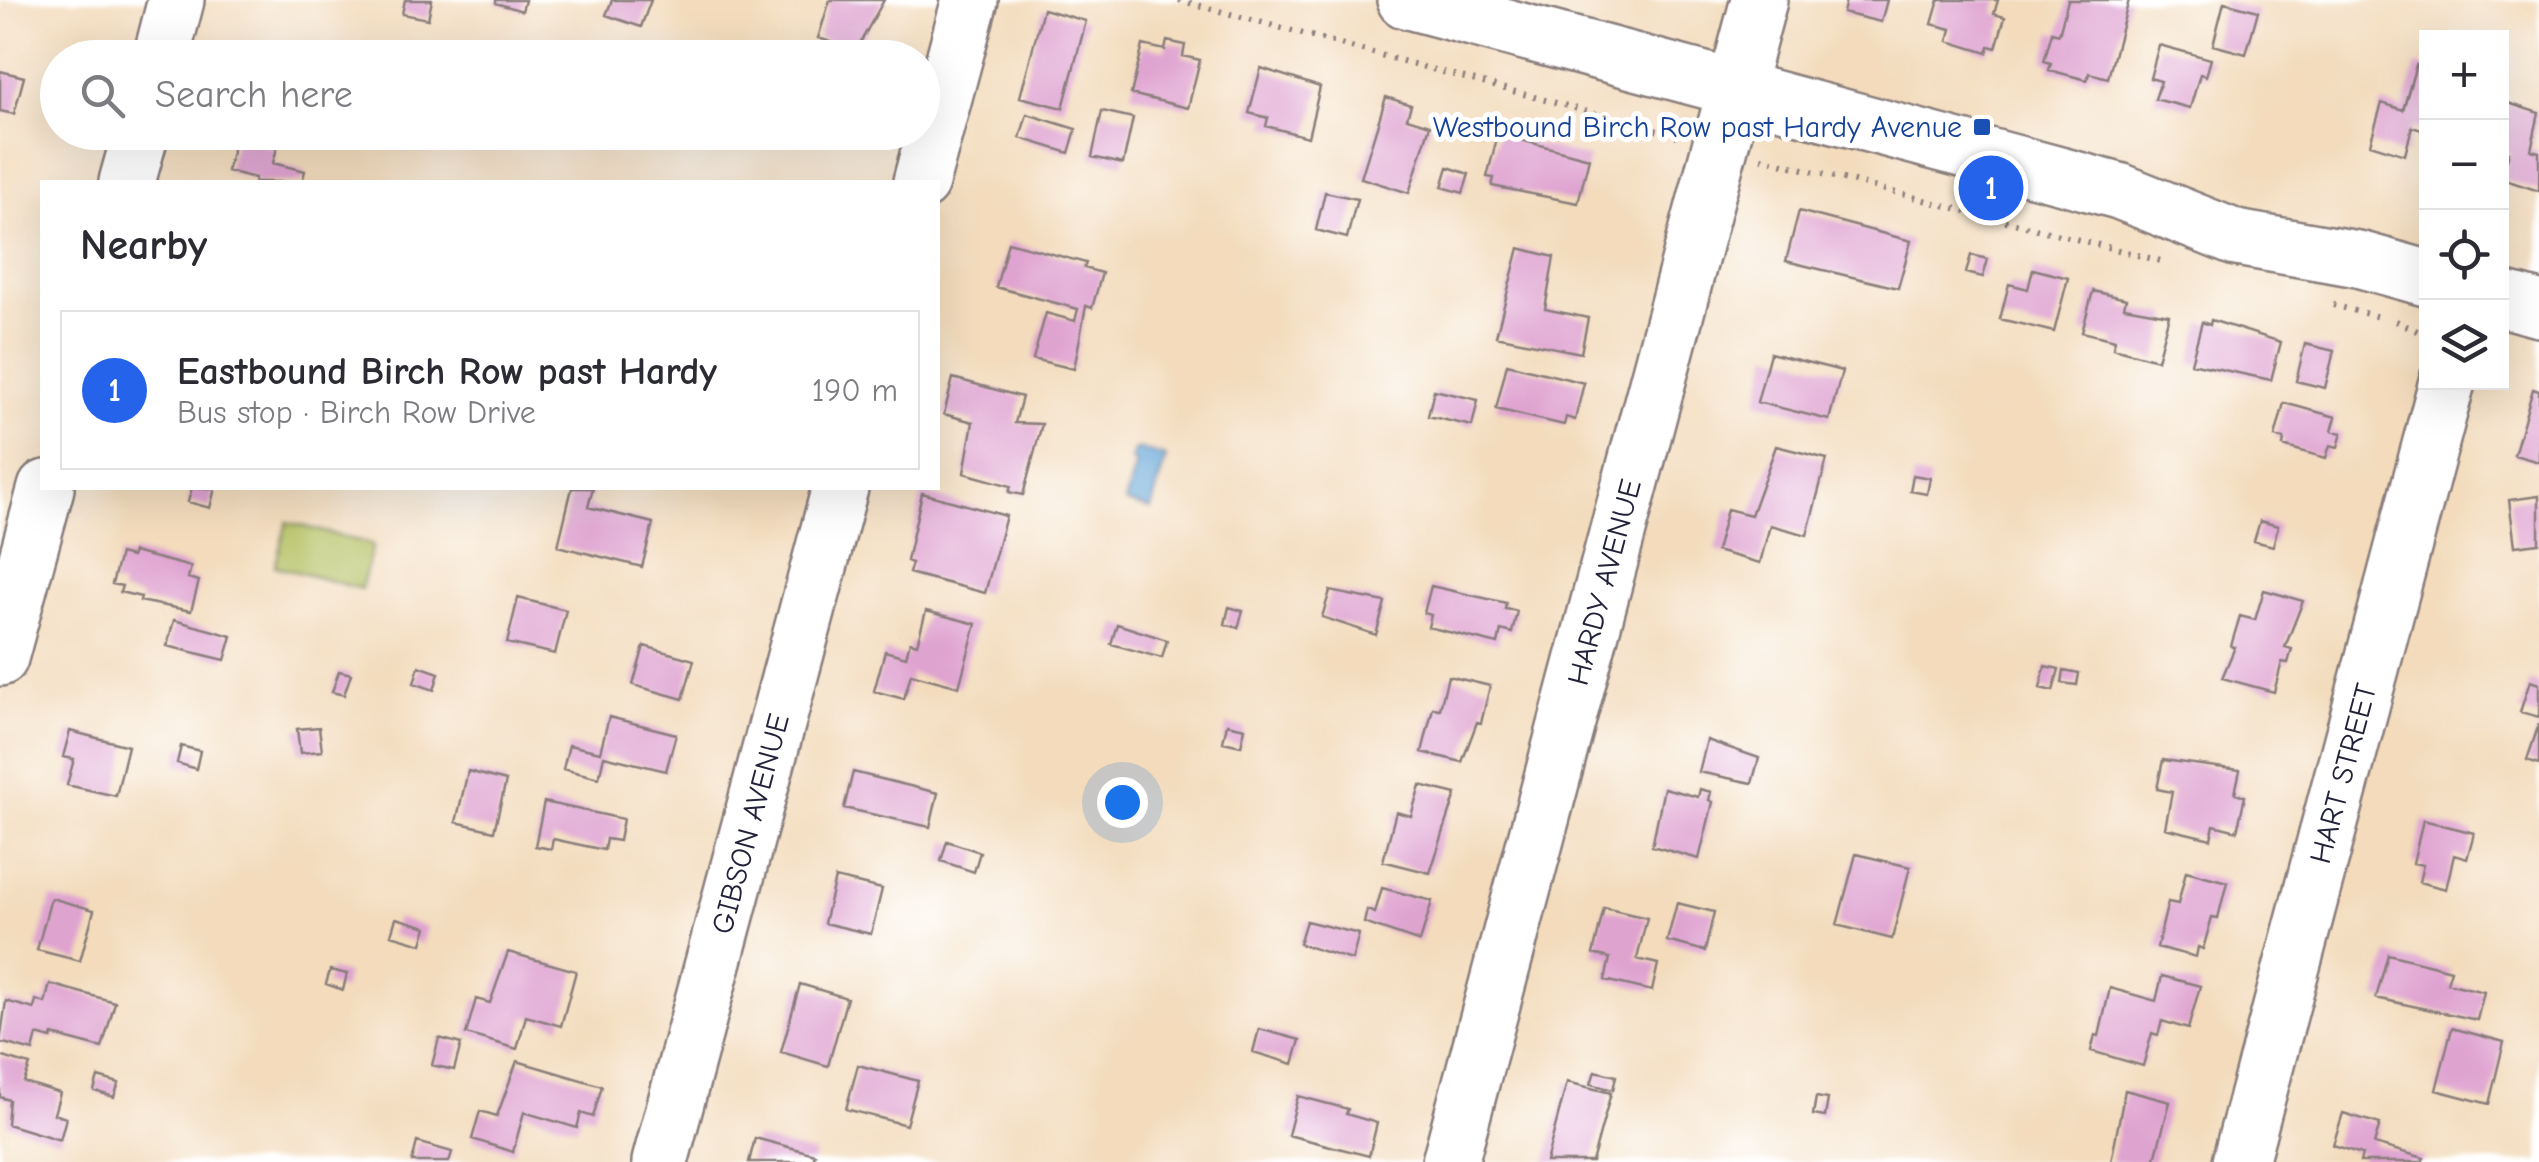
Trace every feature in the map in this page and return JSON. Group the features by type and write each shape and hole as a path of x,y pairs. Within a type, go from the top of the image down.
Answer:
{"street":[{"path":"166,40 176,0"},
{"path":"940,111 970,0"},
{"path":"1406,0 2119,191 2244,208 2311,234 2358,259 2419,276"},
{"name":"HARDY AVENUE","path":"1450,1162 1759,0"},
{"path":"128,180 136,150"},
{"path":"922,180 930,150"},
{"path":"2509,300 2539,309"},
{"name":"HART STREET","path":"2240,1162 2445,390"},
{"path":"0,658 45,490"},
{"name":"GIBSON AVENUE","path":"660,1162 839,490"}],"path":[{"path":"1179,0 1720,147 2174,264"},
{"path":"2325,303 2401,322 2419,331"}],"green space":[{"path":"287,522 373,545 361,589 275,566"}],"water":[{"path":"1134,451 1166,457 1151,509 1125,502 1136,463 1131,461"}],"building":[{"path":"405,0 432,0 428,19 402,14"},
{"path":"496,0 525,0 522,11"},
{"path":"612,0 651,0 641,27 606,15"},
{"path":"830,0 884,0 862,40 818,38"},
{"path":"1846,0 1887,0 1881,22 1843,13"},
{"path":"1939,0 1998,0 1994,14 2005,17 1996,48 1989,46 1987,53 1948,41 1951,29 1932,24"},
{"path":"2068,0 2129,0 2108,78 2089,73 2087,80 2049,70 2051,63 2044,61 2052,32 2059,34"},
{"path":"2224,2 2258,11 2246,54 2213,45"},
{"path":"1043,9 1086,21 1063,108 1020,97"},
{"path":"1167,41 1185,45 1183,56 1200,60 1188,108 1131,94 1143,45 1165,50"},
{"path":"2159,45 2211,59 2206,76 2200,74 2190,108 2155,99 2161,81 2150,78"},
{"path":"2416,65 2419,66 2419,129 2412,127 2405,155 2370,144 2382,103 2403,110"},
{"path":"1261,68 1320,87 1308,137 1266,126 1268,118 1249,113"},
{"path":"0,71 24,77 14,114 0,111"},
{"path":"1386,97 1411,105 1407,118 1430,125 1409,193 1361,178"},
{"path":"2509,103 2539,113 2531,150 2539,152 2539,191 2509,181"},
{"path":"1102,111 1133,118 1123,164 1092,157"},
{"path":"1027,114 1076,129 1069,153 1020,138"},
{"path":"1498,134 1589,158 1578,203 1492,186 1494,178 1487,177"},
{"path":"233,150 276,150 273,163 305,171 303,180 254,180 227,171"},
{"path":"1448,167 1469,174 1463,193 1442,187"},
{"path":"1325,192 1357,199 1347,238 1316,230"},
{"path":"1799,211 1911,241 1898,288 1786,261"},
{"path":"1008,242 1086,263 1084,268 1102,273 1092,308 1086,306 1074,369 1033,359 1046,313 1075,321 1078,309 996,287"},
{"path":"1519,248 1554,257 1545,309 1588,318 1581,353 1496,336"},
{"path":"1971,255 1988,259 1983,277 1966,273"},
{"path":"2033,269 2068,278 2054,332 2000,319 2009,284 2028,289"},
{"path":"2093,291 2126,299 2124,307 2169,315 2157,360 2113,348 2115,340 2082,332"},
{"path":"2211,320 2281,342 2271,380 2191,363 2202,322 2210,325"},
{"path":"2305,344 2334,351 2325,388 2296,381"},
{"path":"1770,353 1842,371 1829,420 1757,402"},
{"path":"1507,364 1584,383 1575,420 1566,417 1564,425 1496,409"},
{"path":"953,378 1022,397 1015,423 1042,424 1023,495 1009,492 1011,486 964,473 973,422 944,414"},
{"path":"2533,389 2539,391 2539,462 2514,455"},
{"path":"1434,390 1478,400 1472,426 1428,416"},
{"path":"2284,403 2336,417 2332,431 2342,433 2338,447 2330,445 2326,458 2283,446 2284,439 2275,437"},
{"path":"1776,446 1827,459 1807,535 1770,525 1760,563 1716,551 1727,509 1751,515"},
{"path":"1913,475 1930,478 1927,494 1910,491"},
{"path":"191,490 214,490 210,508 188,502"},
{"path":"572,490 592,490 588,507 653,523 642,567 558,546"},
{"path":"922,493 1006,516 985,593 909,573 912,563 907,561"},
{"path":"2539,496 2539,543 2515,546 2509,500"},
{"path":"2260,521 2278,526 2273,546 2254,541"},
{"path":"133,552 191,567 188,578 199,581 191,611 140,601 141,597 120,592 122,586 112,584 120,554 131,557"},
{"path":"1431,586 1506,603 1505,609 1517,611 1512,633 1501,630 1498,644 1428,627 1431,615 1424,613"},
{"path":"2264,590 2303,601 2285,647 2292,649 2288,663 2282,662 2274,692 2222,678 2235,647 2231,646 2240,616 2255,620"},
{"path":"1330,591 1385,602 1376,635 1322,617"},
{"path":"518,598 566,610 555,654 507,643"},
{"path":"1229,607 1243,611 1238,628 1225,624"},
{"path":"926,611 976,624 959,687 911,674 904,699 874,691 885,651 906,657 910,642 917,644"},
{"path":"174,620 232,636 225,660 167,646"},
{"path":"1117,624 1167,640 1162,658 1111,644"},
{"path":"644,646 694,660 683,699 633,685"},
{"path":"419,666 439,673 434,690 414,683"},
{"path":"2045,666 2059,669 2053,691 2040,688"},
{"path":"2064,670 2079,673 2077,685 2062,683"},
{"path":"339,671 351,674 344,695 332,692"},
{"path":"1448,676 1490,686 1481,723 1477,722 1462,762 1422,752 1433,708 1440,709"},
{"path":"2530,681 2539,684 2539,717 2520,712"},
{"path":"609,717 676,734 666,771 604,756 599,778 563,769 569,745 600,752"},
{"path":"1227,724 1245,728 1241,746 1223,742"},
{"path":"2539,724 2539,764 2527,760"},
{"path":"319,727 322,751 300,753 297,729"},
{"path":"70,731 128,746 116,796 67,785 74,759 63,757"},
{"path":"1707,740 1759,758 1752,783 1699,772"},
{"path":"181,746 200,751 196,769 177,763"},
{"path":"2163,760 2240,770 2235,793 2245,796 2237,831 2214,825 2211,839 2165,828 2172,792 2157,789"},
{"path":"468,771 506,781 494,831 456,822"},
{"path":"853,772 938,793 930,827 844,808"},
{"path":"1420,785 1456,794 1430,873 1383,861 1396,812 1411,816"},
{"path":"1664,788 1698,797 1700,789 1711,792 1709,800 1713,802 1699,859 1652,846"},
{"path":"544,802 623,819 619,841 606,839 604,850 553,839 551,849 535,846"},
{"path":"2423,820 2474,833 2467,859 2454,855 2446,889 2419,882 2423,865 2413,863"},
{"path":"947,841 980,852 974,872 941,861"},
{"path":"1856,854 1910,867 1892,939 1837,925"},
{"path":"2186,871 2227,882 2218,918 2212,917 2203,949 2198,947 2196,957 2157,947 2168,902 2178,904"},
{"path":"835,878 882,889 871,934 824,923"},
{"path":"1382,888 1432,901 1420,942 1364,923 1367,910 1375,913"},
{"path":"51,898 94,910 80,961 37,950"},
{"path":"1677,903 1714,912 1705,951 1667,941"},
{"path":"1604,908 1647,918 1637,959 1658,964 1652,991 1605,980 1610,958 1593,954"},
{"path":"396,918 427,927 422,944 391,935"},
{"path":"1306,921 1359,934 1352,960 1299,944"},
{"path":"508,952 576,971 561,1026 526,1016 517,1049 466,1034 476,999 490,1003"},
{"path":"2388,954 2451,970 2447,983 2484,992 2477,1020 2376,998"},
{"path":"330,970 347,974 343,990 326,984"},
{"path":"2162,976 2200,986 2188,1029 2162,1021 2158,1035 2152,1033 2143,1066 2091,1051 2095,1035 2099,1036 2110,988 2156,1001"},
{"path":"50,984 115,1002 102,1048 53,1035 51,1039 37,1035 33,1051 0,1042 6,1001 34,1009 36,1000 45,1003"},
{"path":"800,984 847,998 828,1066 781,1052"},
{"path":"2452,1028 2504,1042 2489,1104 2436,1090"},
{"path":"1259,1029 1300,1040 1293,1064 1253,1052"},
{"path":"439,1038 461,1044 454,1070 432,1065"},
{"path":"0,1056 30,1065 24,1082 60,1093 54,1114 66,1118 60,1140 7,1124 9,1100 0,1097"},
{"path":"517,1061 602,1086 593,1117 581,1113 577,1128 524,1112 513,1152 472,1139 480,1111 497,1116"},
{"path":"858,1065 918,1081 906,1125 846,1109"},
{"path":"1595,1071 1616,1076 1613,1090 1591,1084"},
{"path":"98,1077 119,1083 114,1097 94,1091"},
{"path":"1567,1082 1611,1093 1592,1162 1546,1162"},
{"path":"2125,1090 2170,1102 2154,1162 2111,1162"},
{"path":"1298,1096 1348,1109 1346,1114 1377,1123 1369,1156 1288,1135"},
{"path":"1816,1097 1828,1099 1825,1117 1813,1115"},
{"path":"2343,1113 2380,1124 2374,1144 2424,1158 2422,1162 2360,1162 2362,1154 2333,1145"},
{"path":"755,1138 815,1154 812,1162 749,1162"},
{"path":"417,1142 452,1152 449,1162 412,1162"}],"place":[{"name":"Westbound Birch Row past Hardy Avenue","path":"1982,127"},
{"name":"Eastbound Birch Row past Hardy","path":"1991,188"}]}
